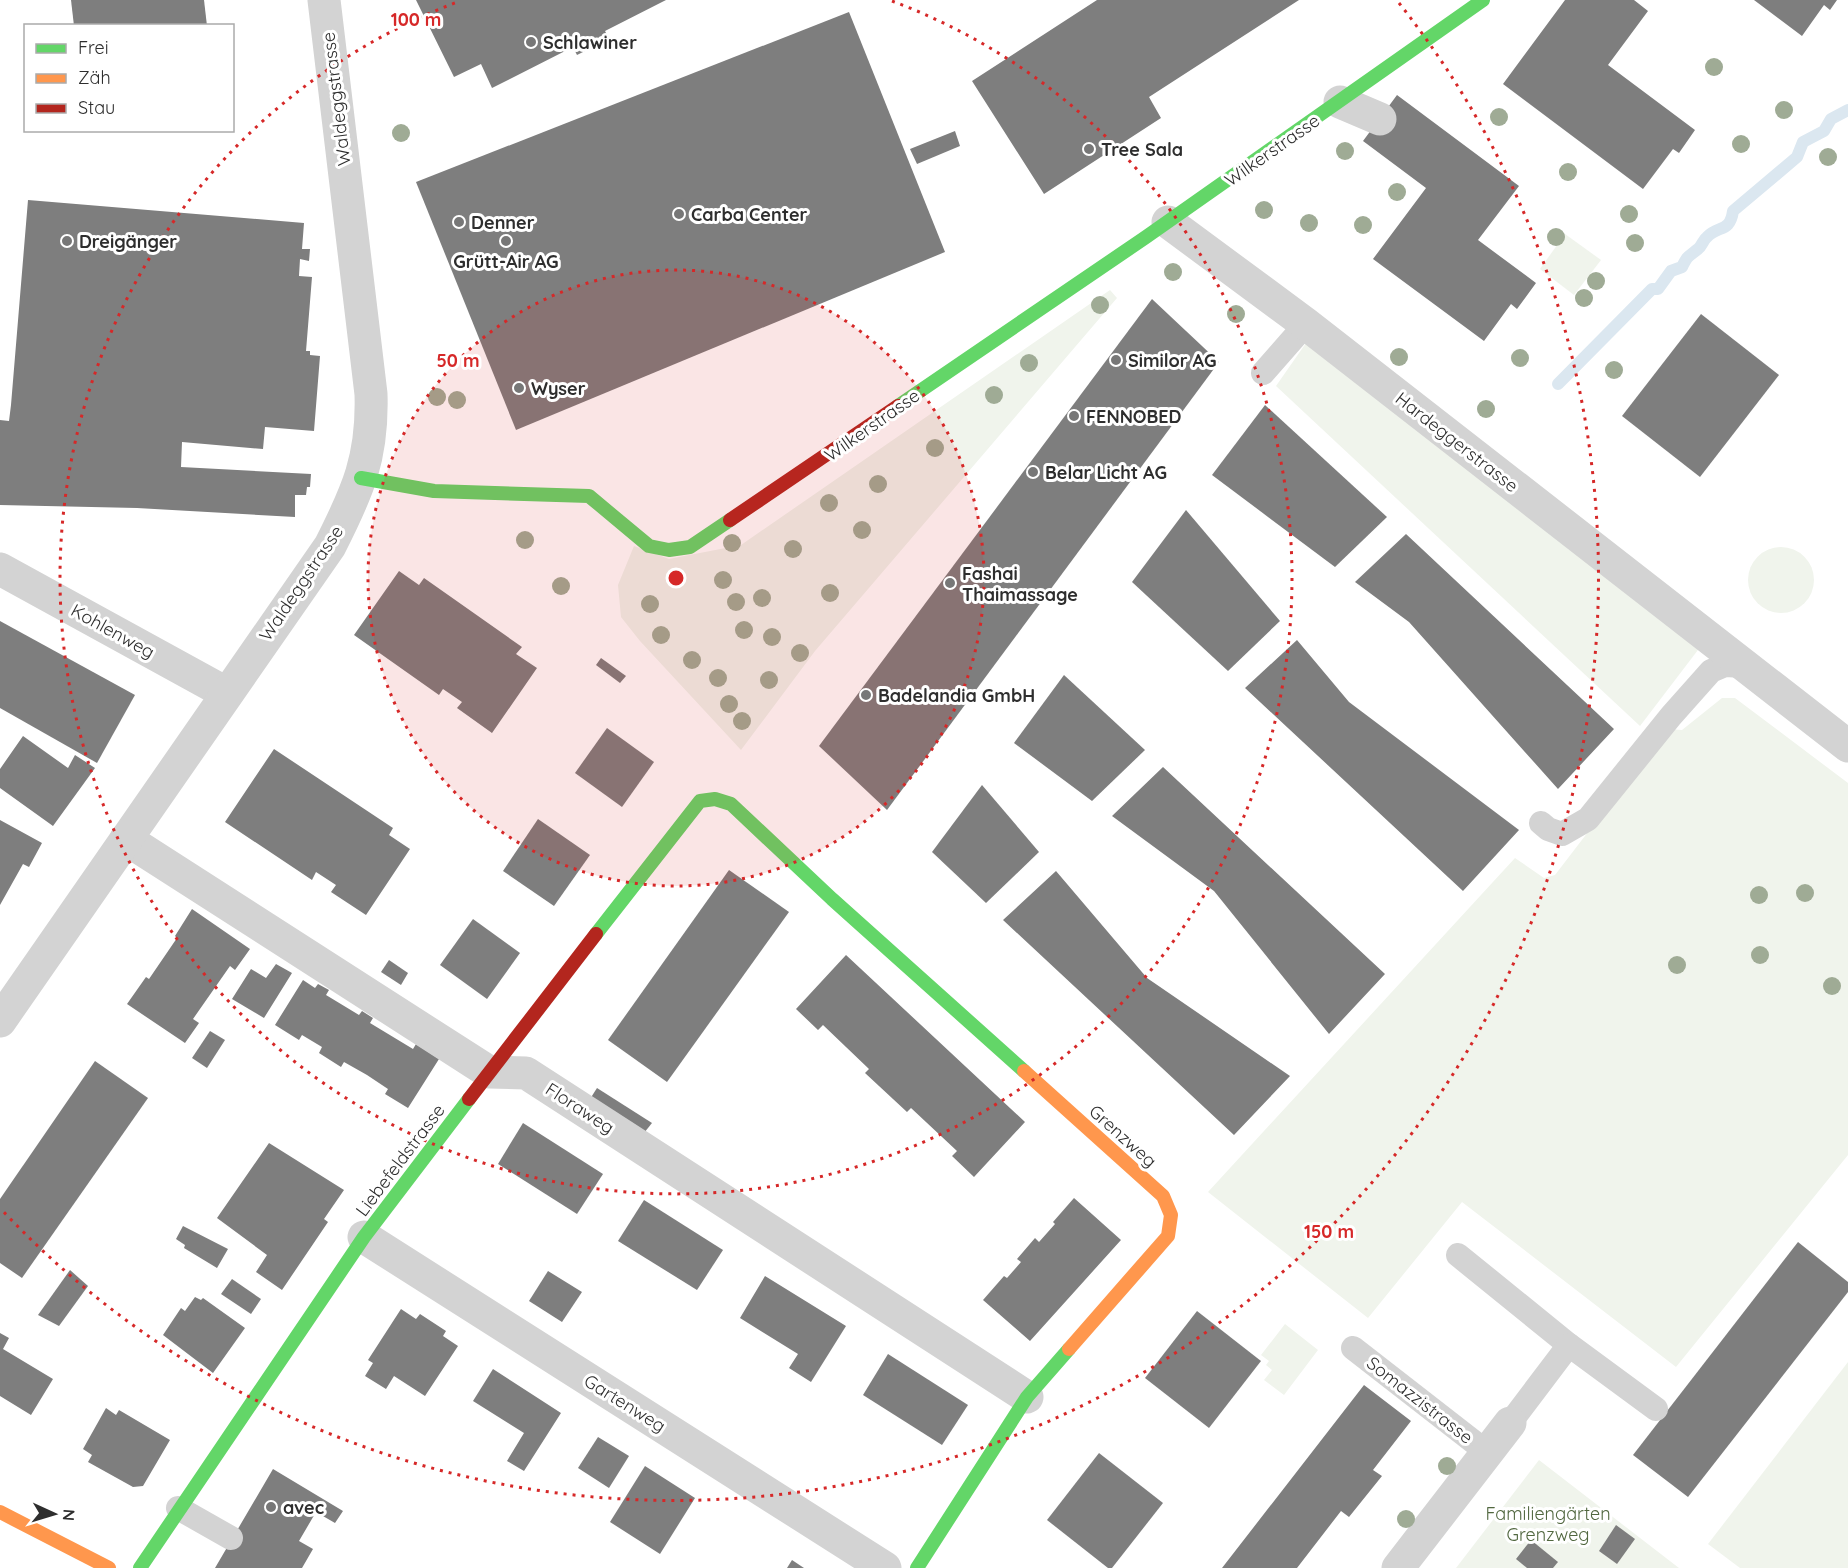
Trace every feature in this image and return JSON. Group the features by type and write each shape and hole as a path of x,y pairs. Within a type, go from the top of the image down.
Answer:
{"street":[{"name":"Waldeggstrasse","path":"0,1021 330,546 356,496 370,442 370,394 324,0"},
{"name":"Wilkerstrasse","path":"361,478 434,491 589,496 612,512 649,546 669,550 690,547 1168,222 1483,0"},
{"path":"1340,102 1380,119"},
{"name":"Hardeggerstrasse","path":"1168,222 1306,324 1848,746"},
{"name":"Kohlenweg","path":"0,569 226,693"},
{"name":"Liebefeldstrasse","path":"140,1568 364,1238 489,1072 700,801 715,799"},
{"name":"Grenzweg","path":"715,799 731,804 832,899 1163,1196 1167,1204 1171,1226 1168,1236 1028,1397 916,1568"},
{"path":"126,839 489,1072"},
{"name":"Floraweg","path":"489,1072 526,1073 1028,1397"},
{"name":"Gartenweg","path":"364,1238 885,1568"},
{"name":"Somazzistrasse","path":"1398,1568 1510,1423"},
{"path":"0,1512 109,1568"}],"lane":[{"path":"1263,373 1306,324"},
{"path":"1541,823 1548,829 1562,834 1588,819 1671,716 1711,671 1725,665 1744,666"},
{"path":"1458,1255 1569,1345 1656,1409"},
{"name":"Somazzistrasse","path":"1510,1423 1569,1345"},
{"name":"Somazzistrasse","path":"1353,1348 1488,1453"},
{"path":"178,1509 231,1538"}],"green space":[{"path":"1565,234 1601,260 1574,295 1540,269"},
{"path":"1110,290 1117,298 815,651 741,750 640,641 621,617 618,585 634,546 669,559 741,545"},
{"path":"1306,343 1701,646 1640,726 1276,386"},
{"path":"1774,547 1788,547 1800,552 1809,561 1814,580 1812,593 1805,604 1788,613 1774,613 1762,608 1753,599 1748,587 1748,573 1753,561 1762,552"},
{"path":"1722,698 1735,698 1848,783 1848,1155 1676,1367 1462,1202 1368,1318 1208,1192 1515,858 1544,878 1555,875 1667,729 1682,730"},
{"path":"1285,1324 1318,1350 1284,1395 1264,1380 1272,1370 1266,1365 1269,1361 1261,1355"},
{"path":"1848,1362 1848,1568 1740,1568 1708,1544"},
{"name":"Familiengärten Grenzweg","path":"1539,1460 1679,1568 1456,1568"}],"building":[{"path":"71,0 204,0 207,24 74,24"},
{"path":"416,0 666,0 605,31 609,39 577,55 573,47 492,88 481,64 454,77"},
{"path":"1097,0 1299,0 1149,97 1161,118 1044,194 972,81"},
{"path":"1565,0 1634,0 1648,11 1608,65 1695,130 1679,153 1673,149 1643,189 1503,84"},
{"path":"1754,0 1837,0 1830,10 1824,5 1802,36"},
{"name":"Carba Center","path":"849,12 945,252 516,430 416,182"},
{"path":"1397,95 1519,186 1478,240 1536,283 1517,309 1511,304 1484,341 1373,259 1426,188 1363,141"},
{"path":"955,131 960,146 917,164 910,149"},
{"path":"28,200 304,223 302,249 310,249 309,261 300,259 299,276 312,277 306,351 310,351 310,355 320,356 314,431 265,427 263,449 182,442 181,467 311,474 310,487 307,487 306,495 295,495 295,517 137,508 0,505 0,420 9,421"},
{"path":"1152,299 1219,362 887,810 819,746"},
{"path":"1701,314 1779,375 1700,477 1622,416"},
{"path":"1265,405 1387,517 1335,567 1212,475"},
{"path":"1186,510 1280,621 1228,671 1132,582"},
{"path":"1406,534 1614,729 1558,789 1409,622 1355,582"},
{"path":"399,571 419,585 424,578 522,647 516,654 537,668 492,733 457,708 462,702 443,689 439,695 354,635"},
{"path":"0,621 135,695 97,763 0,708"},
{"path":"1297,640 1349,702 1519,830 1463,891 1245,688"},
{"path":"601,658 626,676 620,683 596,665"},
{"path":"1064,675 1145,750 1092,801 1014,743"},
{"path":"607,728 654,762 622,807 575,773"},
{"path":"23,736 68,768 75,755 95,768 53,826 0,788 0,769"},
{"path":"274,749 393,828 389,835 410,849 366,915 331,892 336,885 316,872 312,880 225,822"},
{"path":"1163,767 1385,974 1329,1034 1214,891 1112,816"},
{"path":"982,785 1039,852 986,903 932,852"},
{"path":"538,819 590,855 554,906 503,871"},
{"path":"0,820 42,843 29,867 23,864 0,905"},
{"path":"729,870 789,912 667,1082 608,1040"},
{"path":"1056,871 1147,978 1290,1076 1234,1135 1003,920"},
{"path":"192,909 250,949 235,970 230,966 193,1019 199,1023 185,1043 127,1004 146,977 149,979 177,938 175,936"},
{"path":"473,919 520,953 487,999 440,965"},
{"path":"846,955 1025,1122 974,1177 952,1156 957,1151 911,1108 907,1112 865,1073 869,1069 823,1025 818,1030 796,1009"},
{"path":"389,960 408,973 401,985 381,972"},
{"path":"276,964 292,973 264,1018 232,999 251,969 266,978"},
{"path":"303,980 315,988 318,984 329,990 326,995 359,1015 362,1011 373,1018 370,1023 413,1049 416,1044 439,1059 408,1108 385,1094 388,1089 367,1075 344,1062 341,1067 319,1053 322,1047 302,1035 299,1040 275,1025"},
{"path":"210,1031 225,1040 207,1068 192,1058"},
{"path":"95,1061 148,1098 22,1278 0,1263 0,1199"},
{"path":"597,1088 652,1123 644,1133 590,1099"},
{"path":"523,1123 603,1174 577,1214 498,1164"},
{"path":"269,1143 344,1190 324,1219 328,1222 282,1290 256,1272 267,1255 217,1218"},
{"path":"1074,1198 1121,1240 1030,1341 983,1300 1004,1276 1007,1278 1021,1262 1017,1259 1035,1238 1039,1242"},
{"path":"644,1200 723,1250 697,1290 618,1241"},
{"path":"183,1226 228,1249 217,1268 184,1248 185,1245 176,1239"},
{"path":"1798,1242 1848,1282 1848,1292 1688,1497 1633,1455"},
{"path":"70,1270 88,1286 59,1326 38,1315"},
{"path":"548,1271 582,1292 562,1322 529,1301"},
{"path":"765,1276 846,1326 811,1382 789,1368 798,1354 740,1318"},
{"path":"232,1279 261,1299 251,1314 221,1294"},
{"path":"195,1297 201,1300 203,1298 245,1328 213,1373 163,1335 181,1308 185,1311"},
{"path":"401,1309 416,1319 420,1314 446,1331 443,1336 458,1346 425,1396 394,1376 386,1389 365,1376 373,1363 368,1360"},
{"path":"1197,1311 1261,1361 1209,1428 1145,1378"},
{"path":"0,1333 9,1338 3,1349 53,1379 31,1415 0,1396"},
{"path":"888,1354 968,1405 942,1445 863,1395"},
{"path":"493,1369 561,1413 524,1471 507,1461 524,1433 473,1401"},
{"path":"1364,1385 1411,1421 1373,1470 1382,1476 1349,1517 1341,1511 1297,1568 1222,1568"},
{"path":"106,1408 116,1415 119,1410 170,1440 143,1486 133,1487 88,1462 92,1455 83,1449"},
{"path":"598,1437 629,1456 609,1488 578,1468"},
{"path":"1099,1453 1163,1503 1112,1568 1108,1568 1047,1520"},
{"path":"645,1466 695,1498 660,1554 610,1522"},
{"path":"273,1469 343,1511 335,1523 316,1512 299,1541 313,1549 302,1568 215,1568"},
{"path":"1616,1525 1635,1539 1617,1564 1599,1551"},
{"path":"1531,1540 1558,1562 1553,1568 1527,1568 1516,1559"},
{"path":"792,1560 804,1568 787,1568"}],"waterway":[{"path":"1558,384 1652,289 1658,289 1671,271 1682,267 1687,258 1711,233 1726,226 1733,211 1797,157 1803,142 1824,131 1831,119 1848,110"}],"traffic: fast":[{"path":"898,406 1146,237 1483,0"},
{"path":"361,478 434,491 589,496 649,546 669,550 690,547 730,520"},
{"path":"596,934 700,801 715,799 731,804 832,899 1024,1071"},
{"path":"140,1568 364,1237 469,1099"},
{"path":"917,1568 1027,1397 1069,1349"}],"traffic: slow":[{"path":"1024,1071 1163,1196 1171,1215 1168,1236 1069,1349"},
{"path":"0,1512 109,1568"}],"traffic: jam":[{"path":"730,520 898,406"},
{"path":"469,1099 596,934"}],"place":[{"name":"Schlawiner","path":"531,42"},
{"name":"Tree Sala","path":"1089,149"},
{"name":"Carba Center","path":"679,214"},
{"name":"Denner","path":"459,222"},
{"name":"Dreigänger","path":"67,241"},
{"name":"Grütt-Air AG","path":"506,241"},
{"name":"Similor AG","path":"1116,360"},
{"name":"Wyser","path":"519,388"},
{"name":"FENNOBED","path":"1074,416"},
{"name":"Belar Licht AG","path":"1033,472"},
{"name":"Fashai Thaimassage","path":"950,583"},
{"name":"Badelandia GmbH","path":"866,695"},
{"name":"avec","path":"271,1507"}]}
